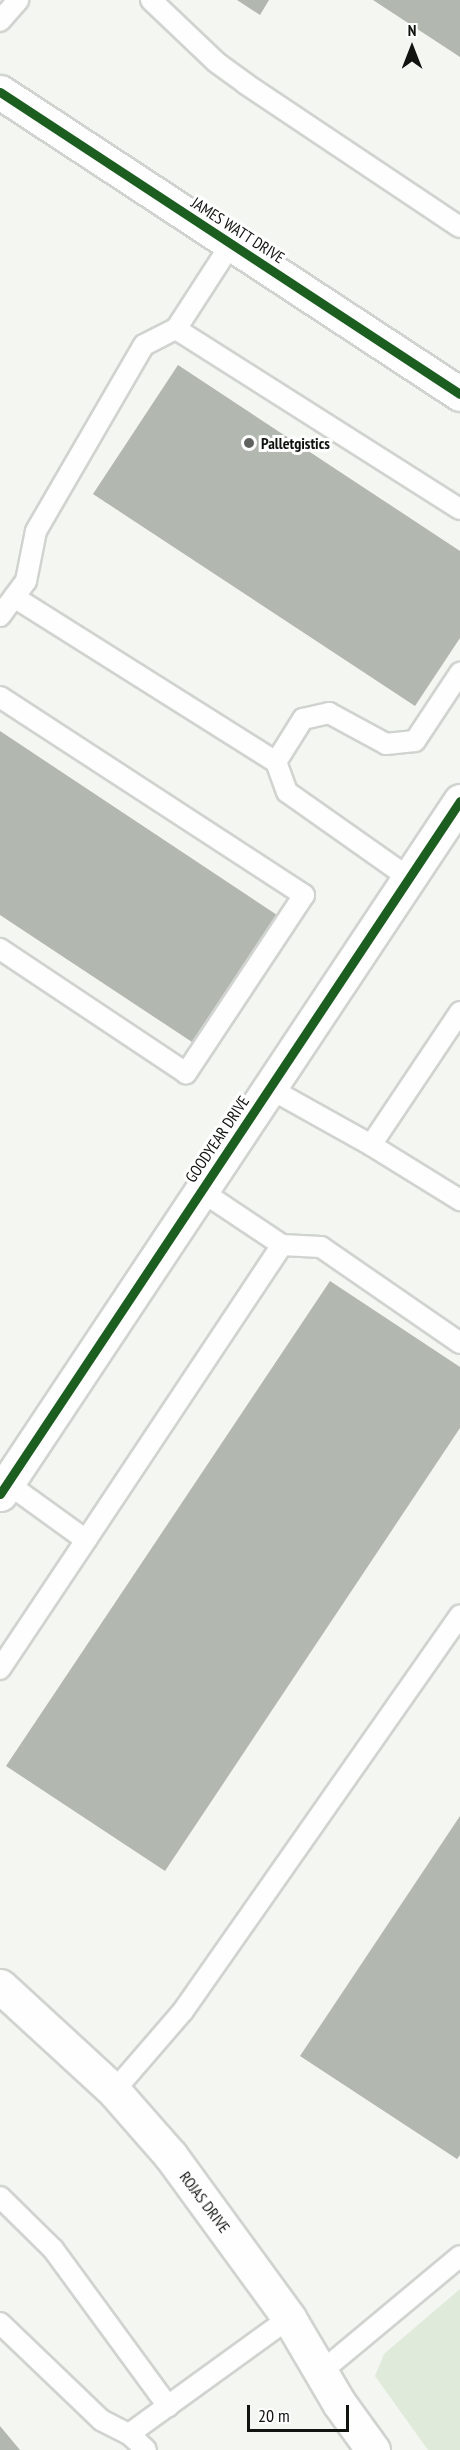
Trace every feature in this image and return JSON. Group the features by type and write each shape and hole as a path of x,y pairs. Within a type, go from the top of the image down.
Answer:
{"street":[{"name":"JAMES WATT DRIVE","path":"0,92 460,394"},
{"name":"GOODYEAR DRIVE","path":"4,1488 460,801"},
{"name":"ROJAS DRIVE","path":"0,1986 114,2091 171,2156 289,2318 321,2372 373,2450"}],"lane":[{"path":"0,21 18,0"},
{"path":"151,0 216,62 460,228"},
{"path":"0,616 26,581 36,531 144,345 176,329 231,244"},
{"path":"176,329 460,509"},
{"path":"14,597 276,762 287,792 409,878"},
{"path":"276,762 303,719 329,713 386,744 415,741 460,673"},
{"path":"0,697 303,895 186,1073 0,949"},
{"path":"370,1145 460,1012"},
{"path":"269,1088 457,1191"},
{"path":"201,1191 282,1245 321,1247 460,1343"},
{"path":"0,1670 282,1245"},
{"path":"4,1488 86,1540"},
{"path":"114,2091 183,2011 460,1615"},
{"path":"0,2196 53,2249 168,2406"},
{"path":"321,2372 460,2256"},
{"path":"129,2434 289,2318"},
{"path":"0,2323 100,2420 129,2434 146,2450"}],"green space":[{"path":"460,2289 460,2450 428,2450 375,2376 384,2354"}],"building":[{"path":"237,0 269,0 260,15"},
{"path":"373,0 460,0 460,57"},
{"path":"178,365 460,551 460,638 415,706 93,494"},
{"path":"0,731 277,915 192,1042 0,915"},
{"path":"330,1281 460,1367 460,1428 165,1871 6,1766"},
{"path":"460,1816 460,2155 457,2159 300,2056"},
{"path":"0,2426 20,2450 0,2450"}],"cycle path":[{"path":"0,92 460,394"},
{"path":"0,1494 460,801"}],"place":[{"name":"Palletgistics","path":"249,443"}]}
